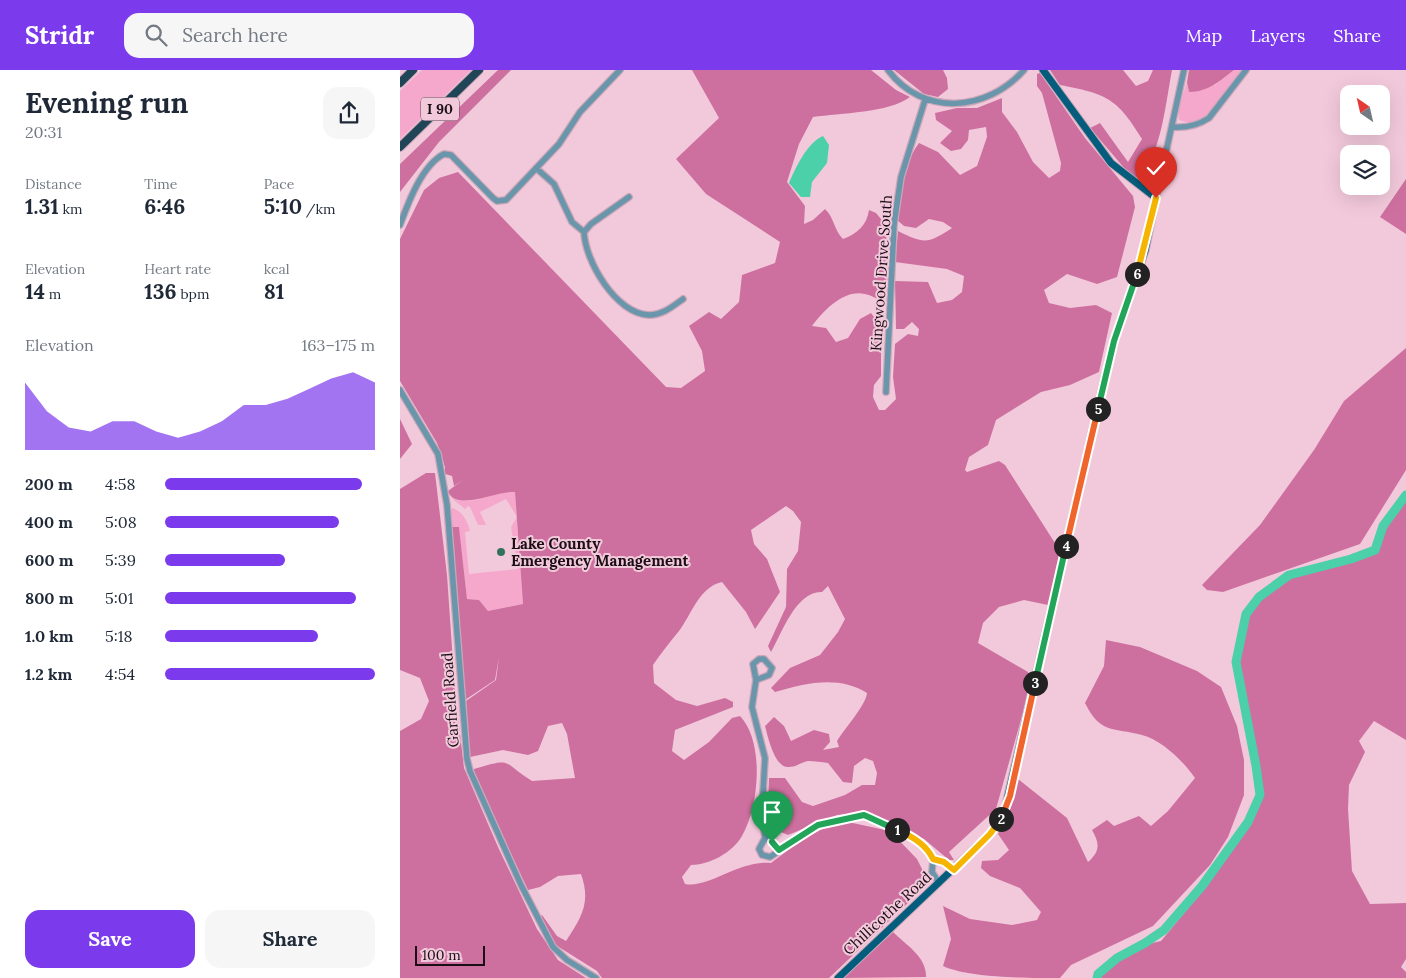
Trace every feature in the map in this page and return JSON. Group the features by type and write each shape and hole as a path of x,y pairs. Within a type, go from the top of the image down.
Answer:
{"highway":[{"path":"400,82 413,70"},
{"name":"I 90","path":"400,148 479,70"}],"main road":[{"path":"1043,70 1111,163 1156,198"},
{"name":"Chillicothe Road","path":"838,978 954,870 998,823 1010,796 1102,389 1114,341 1145,251 1156,198"}],"street":[{"path":"400,225 414,189 436,159 444,154 451,155 497,201 508,198 561,141 580,112 620,70"},
{"path":"888,70 898,81 925,100 949,104 981,99 993,95 1015,80 1024,70"},
{"name":"Chillicothe Road","path":"1156,198 1184,70"},
{"path":"1172,127 1185,128 1202,123 1209,118 1246,70"},
{"name":"Kingwood Drive South","path":"886,392 894,224 901,177 925,100"},
{"path":"536,168 554,184 572,222 584,232 588,255 596,273 629,309 644,315 658,314 683,299"},
{"path":"584,232 591,224 630,197"},
{"name":"Garfield Road","path":"400,390 433,443 440,464 447,505 467,759 470,771 521,886 553,947 567,960 596,978"},
{"path":"756,680 752,707 765,758 762,811 765,838 759,849 762,855 770,857 818,825 864,815 913,836 929,851 933,859 932,872 939,883"},
{"path":"765,838 772,842 779,850"},
{"path":"933,859 944,862 954,870"}],"shaded area":[{"path":"422,70 471,70 400,139 400,91"},
{"path":"498,70 511,70 439,142 400,192 400,164"},
{"path":"692,70 871,70 896,90 910,97 890,106 877,109 813,117 799,144 787,182 805,206 804,224 813,220 825,209 843,239 861,228 869,210 876,213 886,225 887,277 882,297 883,301 865,294 849,295 835,302 812,326 826,328 836,342 848,338 860,319 871,313 881,336 881,376 874,385 873,397 879,410 885,410 896,399 893,377 895,344 908,334 918,336 919,329 912,322 904,329 896,329 895,281 928,282 937,303 952,300 962,292 964,276 947,269 895,262 898,231 920,240 926,240 937,237 952,228 943,222 929,219 916,228 904,226 897,220 906,170 909,160 919,143 938,152 960,175 977,166 987,137 986,127 969,130 968,140 961,149 951,151 940,143 952,131 936,120 935,113 957,108 977,108 1002,98 1002,112 1017,132 1033,162 1049,178 1060,171 1061,163 1042,93 1037,86 1037,74 1040,73 1085,138 1133,196 1135,207 1117,277 1097,284 1067,274 1044,290 1049,303 1070,308 1096,305 1112,313 1099,372 1070,385 1041,392 996,420 988,445 969,457 965,470 967,472 999,461 1005,465 1062,554 1048,605 1024,600 999,607 983,623 978,643 1028,672 1027,698 996,809 949,852 954,860 949,860 924,839 869,812 837,815 788,835 774,829 768,805 769,778 785,778 802,802 813,806 845,795 862,785 875,785 877,773 873,761 865,758 854,766 852,783 843,782 828,763 808,761 792,767 784,766 776,758 770,744 765,726 774,717 784,726 791,741 814,730 829,734 830,742 823,750 839,747 837,741 859,710 867,693 856,687 833,682 798,686 775,692 771,688 790,668 820,655 838,632 845,619 828,586 822,592 805,598 797,606 785,624 771,652 768,646 786,607 787,569 798,551 801,522 793,511 786,506 751,530 754,544 767,559 780,592 755,629 746,612 722,582 707,589 702,595 684,624 653,665 654,683 676,700 697,706 725,698 733,702 733,707 675,730 672,751 684,760 709,742 732,718 740,716 748,727 756,758 757,775 752,809 742,836 732,848 720,857 705,863 691,865 682,877 685,884 704,882 759,863 771,863 800,841 828,826 848,822 890,831 917,859 929,883 829,978 602,978 597,971 554,944 539,918 542,915 557,936 566,941 580,917 585,901 584,884 581,874 558,876 540,887 528,890 474,775 474,769 496,763 506,763 532,781 575,778 567,734 562,723 548,726 538,751 528,755 503,750 470,757 466,701 496,680 499,657 495,680 465,700 451,527 459,527 467,599 479,600 488,611 523,604 515,492 468,500 459,500 452,497 448,491 464,479 454,486 452,476 445,474 445,467 437,443 400,381 400,239 424,190 439,178 458,172 666,387 681,388 705,371 702,351 689,326 709,312 721,319 739,302 742,275 775,263 780,242 706,194 676,159 719,118"},
{"path":"894,70 943,70 947,78 948,89 938,97 924,94"},
{"path":"1050,70 1123,70 1136,86 1148,81 1153,70 1172,70 1158,142 1153,156 1139,178 1131,176 1090,128 1100,123 1128,162 1142,139 1125,115 1117,106 1100,95 1060,85"},
{"path":"1189,70 1234,70 1208,88 1189,92 1187,82"},
{"path":"1234,70 1241,70 1207,116 1190,123 1179,120 1178,110 1187,82 1189,92 1215,85"},
{"path":"823,136 829,145 827,163 812,182 810,197 801,197 789,183 807,150 817,139"},
{"path":"1406,179 1406,234 1380,217"},
{"path":"1406,348 1406,470 1360,544 1223,592 1207,590 1202,585 1260,525 1314,450 1344,401"},
{"path":"400,419 412,444 400,459"},
{"path":"426,473 435,473 447,575 455,691 464,768 498,847 537,929 558,960 586,978 400,978 400,731 421,719 429,701 420,678 400,670 400,489"},
{"path":"506,491 515,492 517,517 506,499 480,512 486,525 478,525 470,507 468,506 465,509 450,497 456,500 470,501"},
{"path":"1406,495 1406,740 1374,721 1359,741 1365,752 1349,785 1348,809 1352,871 1370,904 1406,903 1406,959 1401,967 1406,972 1406,978 1097,978 1101,971 1115,959 1135,949 1161,941 1210,882 1226,852 1248,822 1260,795 1236,662 1246,614 1259,597 1289,575 1351,559 1375,550 1383,526"},
{"path":"453,508 460,512 469,527 470,531 465,532 469,574 518,569 511,527 517,517 523,604 488,611 479,600 467,599 459,527 451,527 449,511"},
{"path":"1106,640 1140,647 1197,671 1221,687 1237,726 1244,760 1244,795 1228,837 1210,865 1153,926 1071,965 1060,978 983,975 943,966 951,939 943,906 970,919 1012,925 1037,920 1041,912 1020,888 990,876 981,868 982,861 998,860 1009,850 998,834 1012,802 1018,779 1067,818 1088,862 1098,847 1092,830 1107,820 1114,826 1139,816 1151,826 1168,811 1195,778 1179,759 1157,742 1142,735 1102,725 1091,713 1085,703 1104,666"},
{"path":"893,932 919,957 923,963 926,977 843,978"}],"waterway":[{"path":"1097,978 1098,974 1117,958 1164,930 1202,886 1248,822 1260,795 1236,662 1246,614 1259,597 1289,575 1351,559 1375,550 1383,526 1406,495"}],"place":[{"name":"Lake County Emergency Management","path":"501,552"}],"route":[{"path":"772,842 779,850 818,825 864,815 913,836 929,851 933,859 939,859 954,870 990,834 1004,813 1010,796 1102,389 1114,341 1145,251 1156,198"}]}
